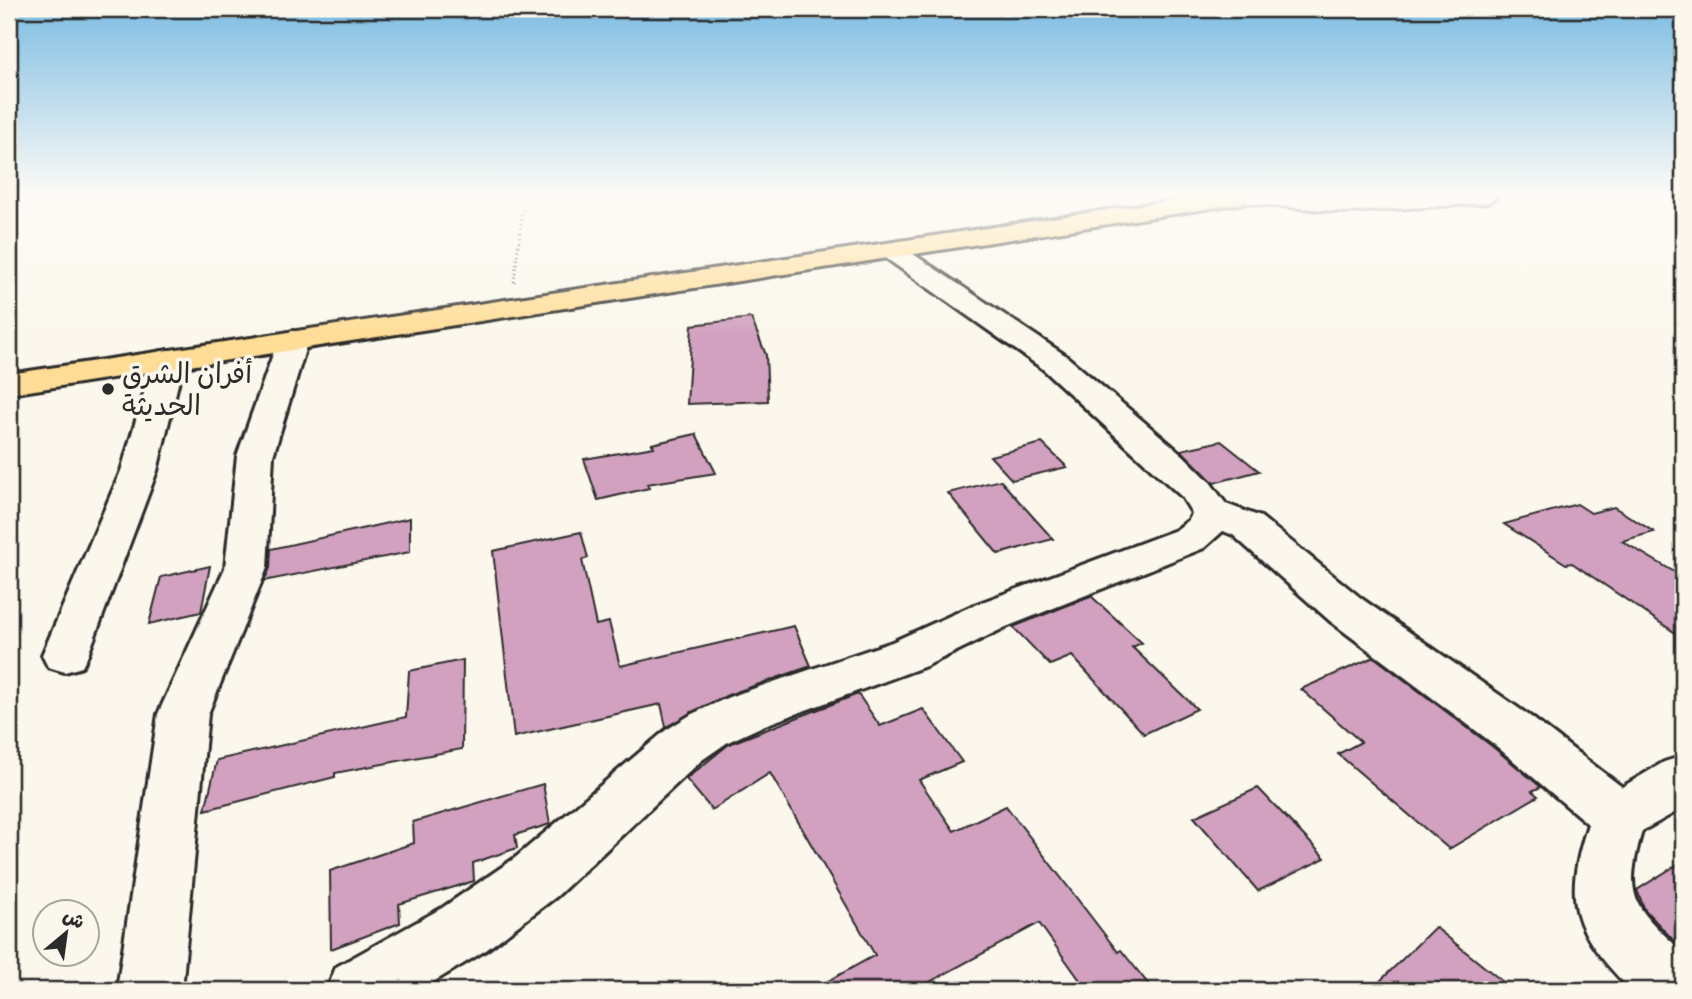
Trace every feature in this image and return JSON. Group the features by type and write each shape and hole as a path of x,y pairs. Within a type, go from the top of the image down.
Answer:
{"main road":[{"path":"9,384 881,243"},
{"path":"9,368 513,293 892,251 946,243"}],"street":[{"path":"892,251 1054,362 1170,463 1197,490 1212,513 1247,526 1283,553 1346,610 1513,731 1618,816"},
{"path":"149,990 183,714 246,568 255,456 293,340"},
{"path":"65,655 139,471 169,359"},
{"path":"359,990 464,929 536,877 684,746 710,728 747,711 909,654 990,616 1189,539 1206,527 1212,513"},
{"path":"1677,990 1630,944 1604,903 1603,872 1618,816 1672,787 1683,778"}],"path":[{"path":"513,293 519,243"}],"building":[{"path":"751,318 766,355 768,401 687,404 692,325"},
{"path":"696,434 716,473 647,484 649,488 598,500 584,459 654,447 652,444"},
{"path":"1221,441 1259,471 1214,483 1181,450"},
{"path":"1042,443 1067,467 1012,480 990,456"},
{"path":"1000,480 1053,539 998,554 948,493"},
{"path":"1577,504 1591,513 1614,507 1654,532 1622,541 1683,577 1683,638 1572,563 1566,564 1504,524"},
{"path":"410,518 410,552 264,581 270,568 271,549"},
{"path":"581,532 588,558 582,560 596,625 609,622 620,666 794,626 811,666 728,695 666,727 661,704 514,737 493,551"},
{"path":"210,566 201,612 149,624 161,577"},
{"path":"1091,596 1142,643 1132,647 1197,709 1144,734 1072,656 1050,665 1013,627"},
{"path":"1374,657 1541,787 1532,791 1538,796 1449,849 1338,754 1361,742 1301,689"},
{"path":"463,660 462,749 335,773 335,777 205,810 217,760 406,717 409,671"},
{"path":"858,694 880,726 923,709 962,762 919,780 954,831 1006,806 1118,952 1121,950 1153,990 1087,990 1039,923 915,990 812,990 875,955 770,773 712,810 686,779 729,744"},
{"path":"543,784 550,824 515,835 517,848 473,863 474,881 399,904 400,923 331,949 330,871 414,843 413,822"},
{"path":"1258,788 1325,858 1258,891 1194,817"},
{"path":"1683,861 1683,936 1675,942 1645,910 1637,890"},
{"path":"1435,927 1513,990 1371,990"}],"place":[{"name":"أفران الشرق الحديثة","path":"108,389"}]}
